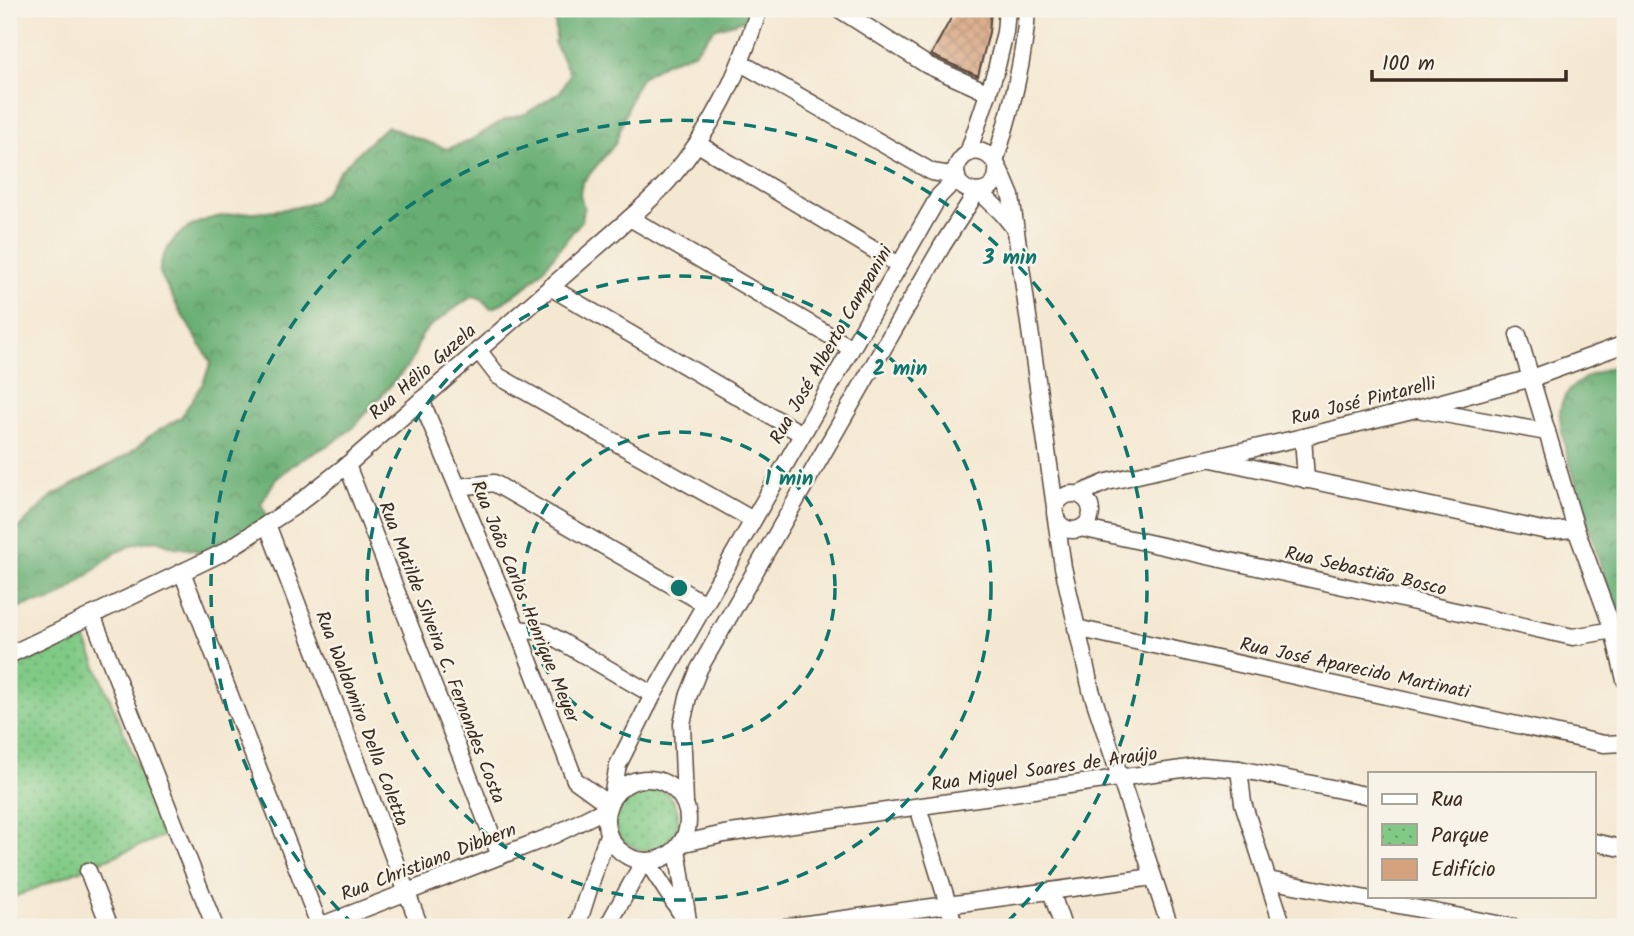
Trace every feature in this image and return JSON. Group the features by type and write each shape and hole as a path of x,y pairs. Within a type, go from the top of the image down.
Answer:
{"street":[{"name":"Rua Hélio Guzela","path":"9,654 224,552 295,506 347,465 668,182 698,144 719,109 741,63 759,9"},
{"path":"839,9 927,65 989,93"},
{"path":"968,153 996,70 1005,32 1007,9"},
{"path":"1027,9 1019,73 996,164 998,174 995,183 989,189 968,191 957,177 957,167 961,159 968,153 983,152 996,164 1012,196 1055,513 1076,628 1091,690 1170,927"},
{"path":"741,63 932,172 957,177"},
{"path":"698,144 899,265"},
{"name":"Rua José Alberto Campanini","path":"609,803 618,765 653,695 939,196 957,177"},
{"path":"978,192 1002,213 1016,231"},
{"path":"607,832 616,848 629,857 645,862 668,856 679,847 686,834 688,822 682,724 688,696 699,668 942,247 978,192"},
{"path":"630,218 851,348"},
{"path":"550,287 802,434"},
{"path":"1518,335 1576,529 1612,630 1625,680"},
{"name":"Rua José Pintarelli","path":"1080,496 1107,482 1303,437 1532,378 1625,344"},
{"path":"478,350 498,376 753,520"},
{"name":"Rua João Carlos Henrique Meyer","path":"421,400 517,629 575,780 609,803"},
{"path":"1416,409 1547,432"},
{"path":"1303,437 1306,480"},
{"path":"1047,457 1091,512 1081,527 1063,567"},
{"path":"1206,458 1547,531 1576,529"},
{"name":"Rua Matilde Silveira C. Fernandes Costa","path":"347,465 500,856"},
{"path":"458,487 494,483 705,604"},
{"path":"1080,496 1060,498 1055,513 1063,527 1081,527"},
{"name":"Rua Waldomiro Della Coletta","path":"267,524 420,927"},
{"name":"Rua Sebastião Bosco","path":"1081,527 1573,637 1612,630"},
{"path":"181,572 319,927"},
{"path":"92,615 215,927"},
{"name":"Rua José Aparecido Martinati","path":"1076,628 1604,744 1625,743"},
{"path":"517,629 545,632 653,695"},
{"name":"Rua Miguel Soares de Araújo","path":"679,847 724,834 1203,766 1239,769 1368,796"},
{"path":"1239,769 1243,803 1283,927"},
{"path":"577,927 607,832 609,803 622,786 650,778 664,782 676,791 700,825 709,831 724,834"},
{"name":"Rua Christiano Dibbern","path":"319,927 554,835 609,803"},
{"path":"918,807 955,927"},
{"name":"Rua Christiano Dibbern","path":"554,835 607,832"},
{"path":"1596,842 1625,849"},
{"path":"679,847 689,927"},
{"path":"645,862 689,927"},
{"path":"607,927 645,862"},
{"path":"88,872 110,927"},
{"path":"785,927 1153,877"},
{"path":"1268,880 1513,927"},
{"path":"1051,891 1063,927"}],"green space":[{"path":"555,9 758,9 744,20 714,29 694,53 667,62 642,77 634,90 615,144 582,183 582,220 541,272 527,286 496,307 490,308 480,298 471,297 429,327 422,335 411,362 354,427 334,442 294,464 275,480 261,504 269,520 268,526 254,543 227,555 203,554 156,540 137,543 117,552 51,601 31,603 9,614 9,534 52,496 129,454 151,435 181,417 203,383 211,362 160,273 163,257 179,235 193,225 209,219 281,210 315,201 324,194 337,174 387,126 447,149 469,141 504,120 525,114 560,92 570,74 554,42"},
{"path":"1625,362 1625,647 1565,447 1560,414 1562,403 1574,385"},
{"path":"85,638 166,835 9,899 9,669"},
{"path":"646,786 669,795 678,818 669,841 646,850 623,841 614,818 623,795"}],"building":[{"path":"956,9 991,9 989,32 978,76 931,55"}]}
